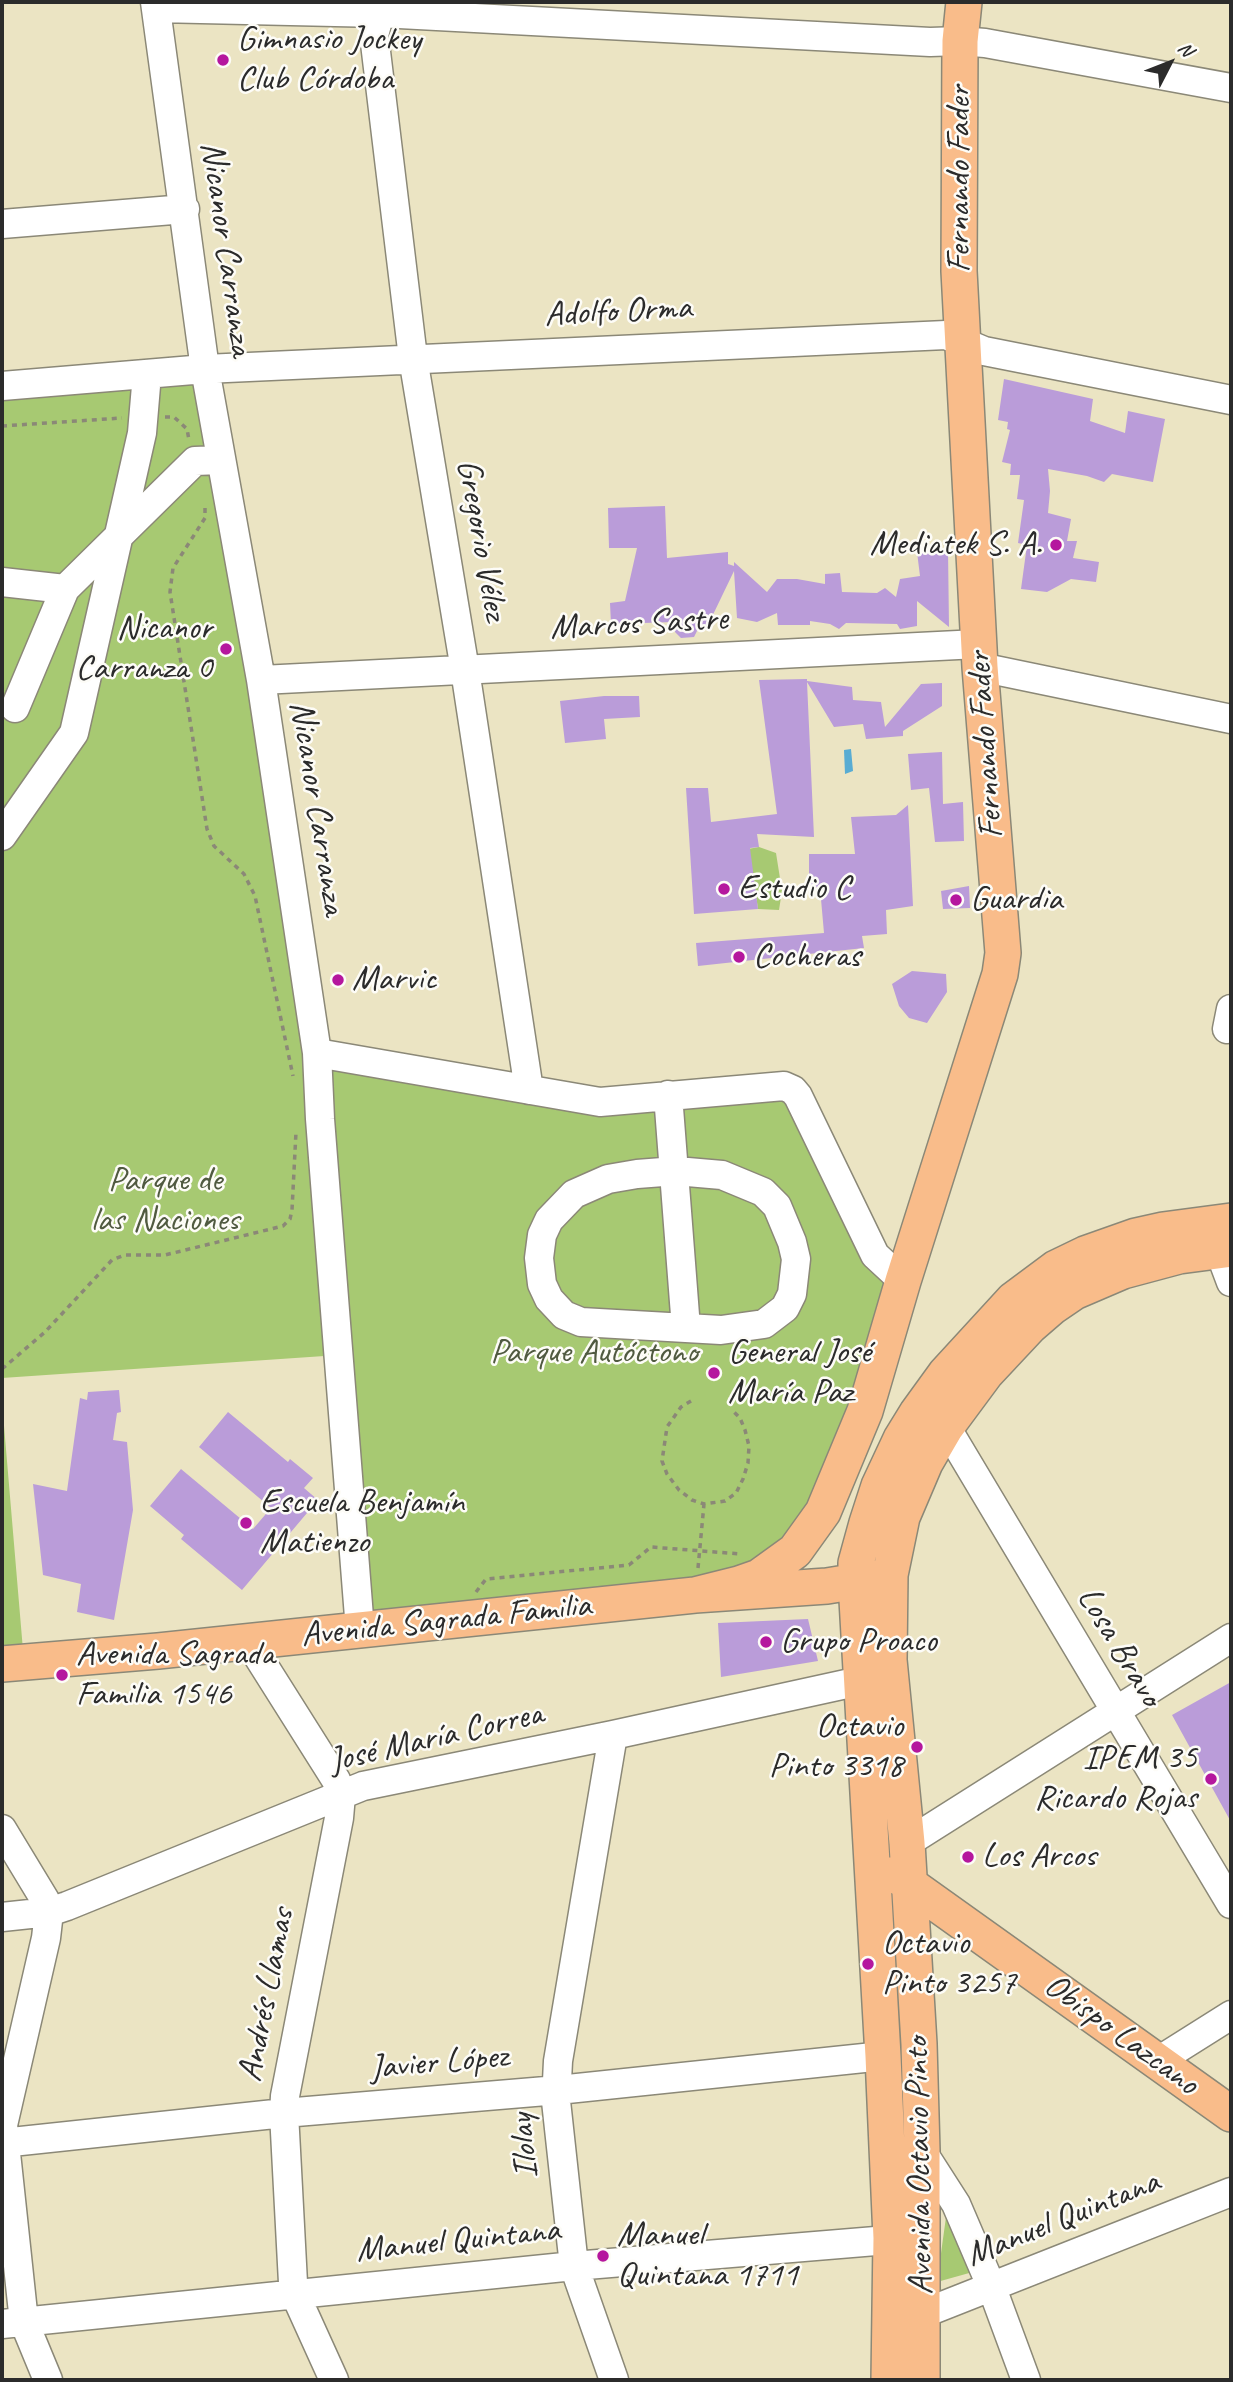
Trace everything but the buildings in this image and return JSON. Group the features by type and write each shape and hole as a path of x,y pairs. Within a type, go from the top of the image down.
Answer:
{"main road":[{"name":"Fernando Fader","path":"695,1595 758,1577 795,1551 836,1503 1000,974 1003,953 979,655 959,271 960,41 964,2"},
{"path":"856,1573 880,1486 901,1439 946,1373 1013,1300 1056,1268 1085,1254 1136,1236 1163,1230 1228,1250"},
{"name":"Avenida Octavio Pinto","path":"890,2380 906,2238 922,2151 919,2044 907,1843 889,1660 890,1575 895,1545 910,1496 946,1427 986,1373 1030,1326 1074,1292 1096,1281 1179,1256 1228,1250"},
{"path":"836,1503 901,1439"},
{"name":"Avenida Octavio Pinto","path":"836,1503 856,1573 883,2056 906,2238 922,2314 922,2380"},
{"name":"Avenida Sagrada Familia","path":"2,1664 695,1595 856,1573 890,1575"},
{"name":"Obispo Lazcano","path":"872,1860 909,1882 1231,2114"}],"street":[{"path":"155,5 629,13 930,42 985,43 1231,88"},
{"name":"Nicanor Carranza","path":"155,5 205,369 208,460 261,680 317,1054 360,1630"},
{"name":"Gregorio Vélez","path":"382,7 374,36 413,358 465,670 529,1090"},
{"path":"2,224 185,209"},
{"name":"Adolfo Orma","path":"2,386 205,369 946,335 984,351 1231,400"},
{"path":"2,836 74,733 119,536 143,417 147,374"},
{"path":"15,708 65,589 119,536 208,460"},
{"path":"2,582 65,589"},
{"name":"Marcos Sastre","path":"261,680 465,670 979,655 1231,719"},
{"path":"317,1054 600,1102 784,1086 793,1090 875,1255 903,1281"},
{"path":"668,1095 687,1328"},
{"path":"676,1171 722,1175 763,1192 776,1206 796,1259 792,1294 785,1308 764,1324 721,1329 687,1328 581,1322 564,1315 549,1299 542,1284 538,1258 542,1235 549,1220 574,1194 608,1179 676,1171"},
{"name":"Losa Bravo","path":"946,1427 1231,1904"},
{"path":"907,1843 1231,1638"},
{"path":"253,1641 258,1658 336,1780 341,1795"},
{"name":"José María Correa","path":"2,1917 49,1912 382,1781 613,1735 860,1681"},
{"name":"Ilolay","path":"613,1735 558,2061 556,2101 574,2266 614,2380"},
{"name":"Andrés Llamas","path":"334,2380 295,2294 284,2113 341,1795"},
{"path":"2,1829 45,1900 49,1912 46,1938 3,2125 13,2323 48,2380"},
{"path":"1158,2061 1231,2015"},
{"name":"Javier López","path":"3,2143 284,2113 558,2090 883,2056"},
{"path":"922,2151 956,2204 992,2288 1026,2380"},
{"name":"Manuel Quintana","path":"922,2314 1231,2192"},
{"name":"Manuel Quintana","path":"13,2323 574,2266 906,2238"}],"path":[{"path":"2,426 174,417 187,429 208,460"},
{"path":"205,502 205,518 173,568 170,592 206,829 214,846 244,874 255,896 295,1085"},
{"path":"809,875 807,886 811,882"},
{"path":"2,1369 45,1332 112,1260 125,1255 164,1255 283,1226 290,1219 292,1210 296,1126"},
{"path":"691,1401 681,1407 667,1427 662,1461 667,1474 679,1490 692,1500 704,1504 725,1501 736,1493 748,1463 749,1447 745,1430 740,1418 731,1409"},
{"path":"695,1595 704,1504"},
{"path":"472,1596 486,1579 629,1565 651,1547 752,1554"}],"green space":[{"path":"205,369 317,1053 600,1102 798,1096 903,1281 841,1474 758,1577 360,1630 339,1355 2,1378 2,386"},
{"path":"759,847 776,853 782,891 779,910 758,909 751,862 720,854"},
{"path":"2,1402 24,1662 2,1664"},
{"path":"947,2210 980,2270 937,2282"}],"water":[{"path":"851,749 853,771 845,774 844,750"}],"place":[{"name":"Gimnasio Jockey Club Córdoba","path":"223,60"},
{"name":"Mediatek S. A.","path":"1056,545"},
{"name":"Nicanor Carranza 0","path":"226,649"},
{"name":"Estudio C","path":"724,889"},
{"name":"Guardia","path":"956,900"},
{"name":"Cocheras","path":"739,957"},
{"name":"Marvic","path":"338,980"},
{"name":"General José María Paz","path":"714,1373"},
{"name":"Escuela Benjamín Matienzo","path":"246,1523"},
{"name":"Grupo Proaco","path":"766,1642"},
{"name":"Avenida Sagrada Familia 1546","path":"62,1675"},
{"name":"Octavio Pinto 3318","path":"917,1747"},
{"name":"IPEM 35 Ricardo Rojas","path":"1211,1779"},
{"name":"Los Arcos","path":"968,1857"},
{"name":"Octavio Pinto 3257","path":"868,1964"},
{"name":"Manuel Quintana 1711","path":"603,2256"}],"park label":[{"name":"Parque de las Naciones","path":"165,1201"},
{"name":"Parque Autóctono","path":"594,1353"}]}
